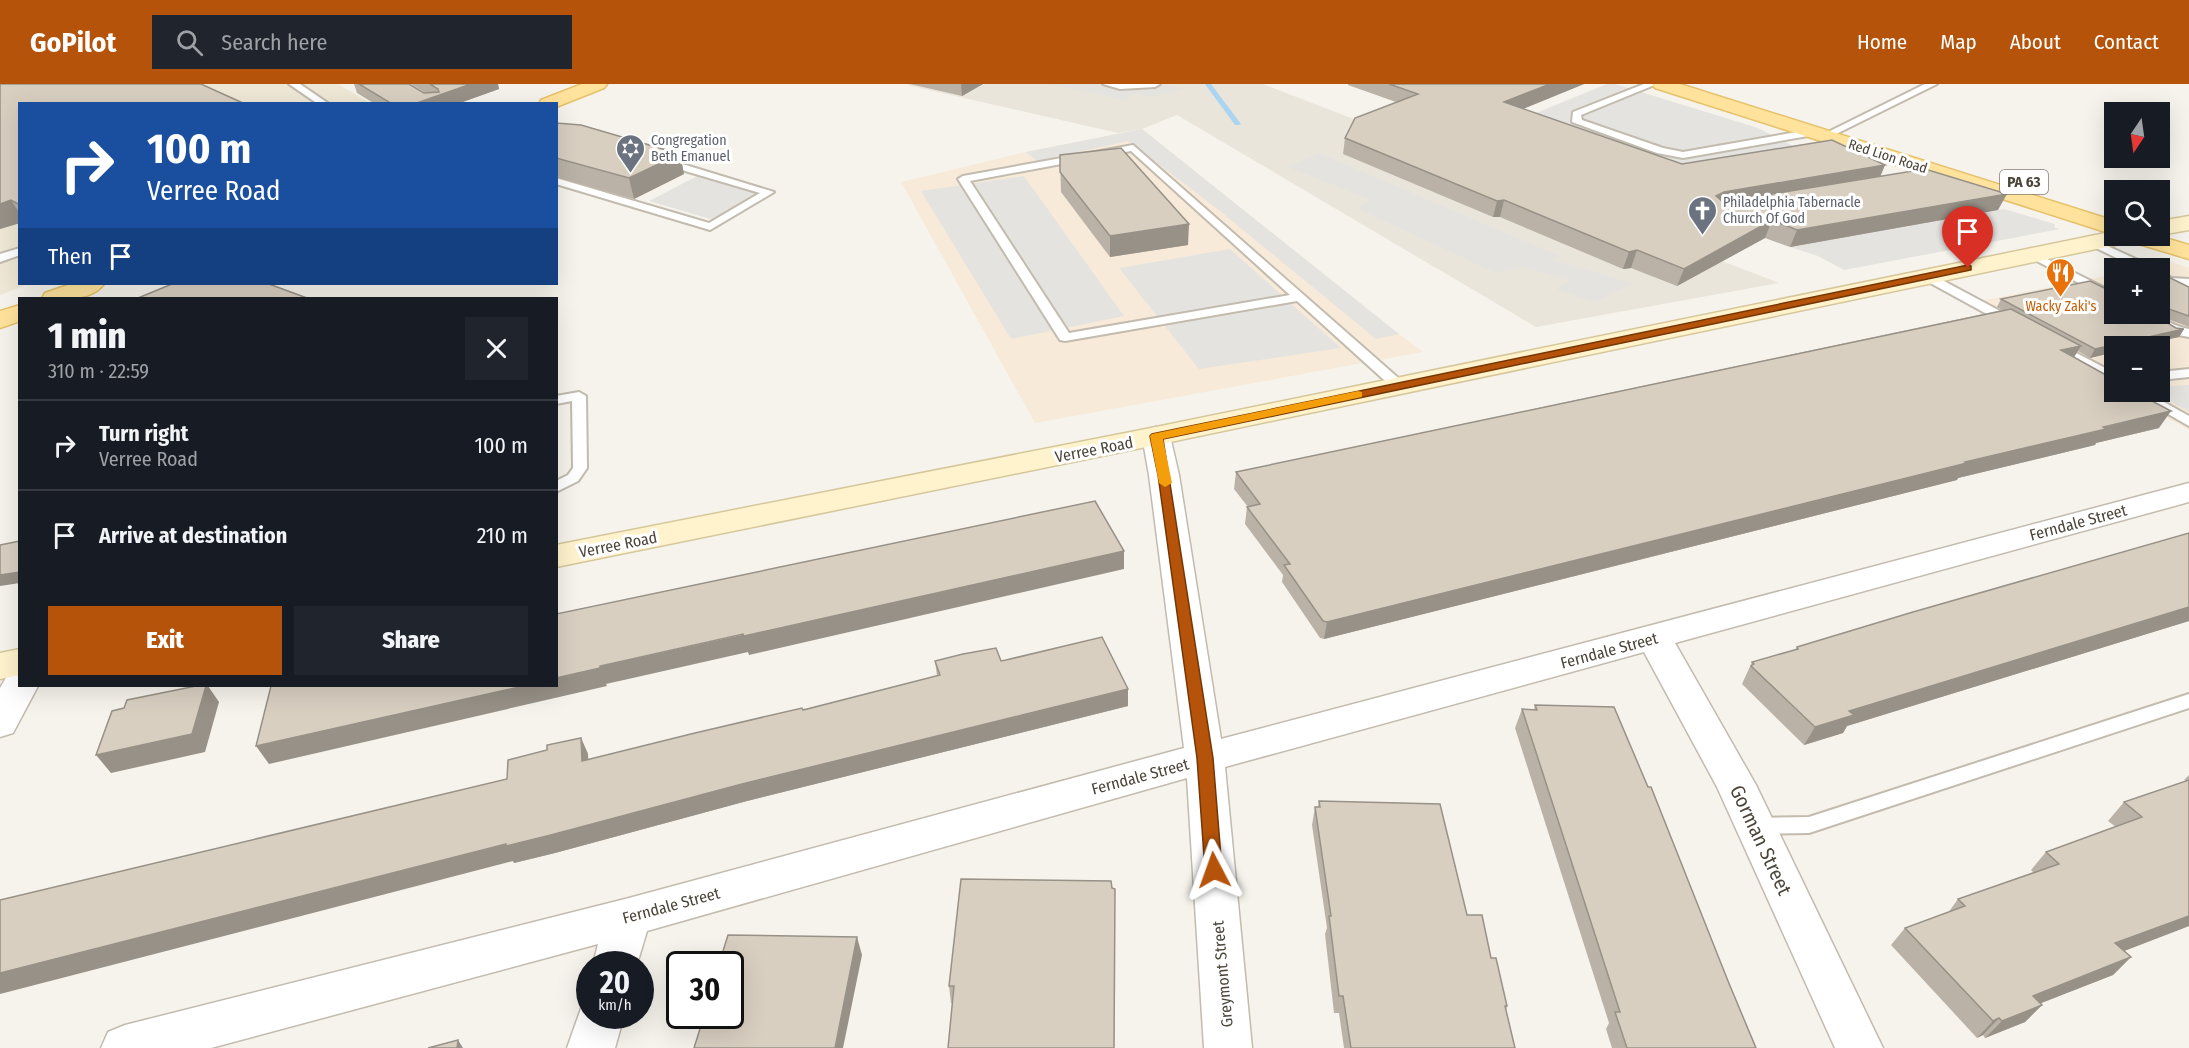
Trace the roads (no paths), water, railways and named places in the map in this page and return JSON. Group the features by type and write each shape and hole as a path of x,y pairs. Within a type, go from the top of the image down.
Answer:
{"main road":[{"path":"553,102 597,84"},
{"name":"Red Lion Road","path":"1661,84 2104,208"},
{"name":"Red Lion Road","path":"1707,84 1948,175 2104,225"},
{"path":"2170,226 2189,234"},
{"name":"Verree Road","path":"558,556 1156,436 2104,240"},
{"path":"2170,246 2189,252"},
{"path":"57,297 89,285"},
{"path":"0,666 18,662"}],"street":[{"name":"Greymont Street","path":"1156,436 1164,475 1205,758 1228,1048"},
{"name":"Ferndale Street","path":"125,1048 629,917 1205,758 2189,492"},
{"name":"Gorman Street","path":"1654,638 1736,785 1859,1048"},
{"path":"0,723 19,687"},
{"path":"619,951 629,917"},
{"path":"591,1048 597,1029"}],"lane":[{"path":"294,84 322,102"},
{"path":"1108,84 1120,86 1155,84"},
{"path":"1652,84 1576,114 1577,122 1661,151 1683,155 1829,130 1932,84"},
{"path":"1299,297 1065,337 963,179 1133,148 1400,386"},
{"path":"558,182 710,226 769,192 656,159"},
{"path":"1925,179 1948,175"},
{"path":"2092,242 2125,258"},
{"path":"0,258 18,252"},
{"path":"2033,255 2104,290"},
{"path":"1927,276 2021,327"},
{"path":"2170,281 2189,283"},
{"path":"2162,324 2177,332 2189,333"},
{"path":"2042,339 2104,373"},
{"path":"2170,375 2189,373"},
{"path":"558,400 579,396 580,468 573,478 558,486"},
{"path":"2155,402 2189,422"},
{"path":"1755,826 1809,825 2189,701"}],"waterway":[{"path":"1208,84 1237,124"}],"place":[{"name":"Congregation Beth Emanuel","path":"630,174"},
{"name":"Philadelphia Tabernacle Church Of God","path":"1702,236"},
{"name":"Wacky Zaki's","path":"2061,298"}]}
